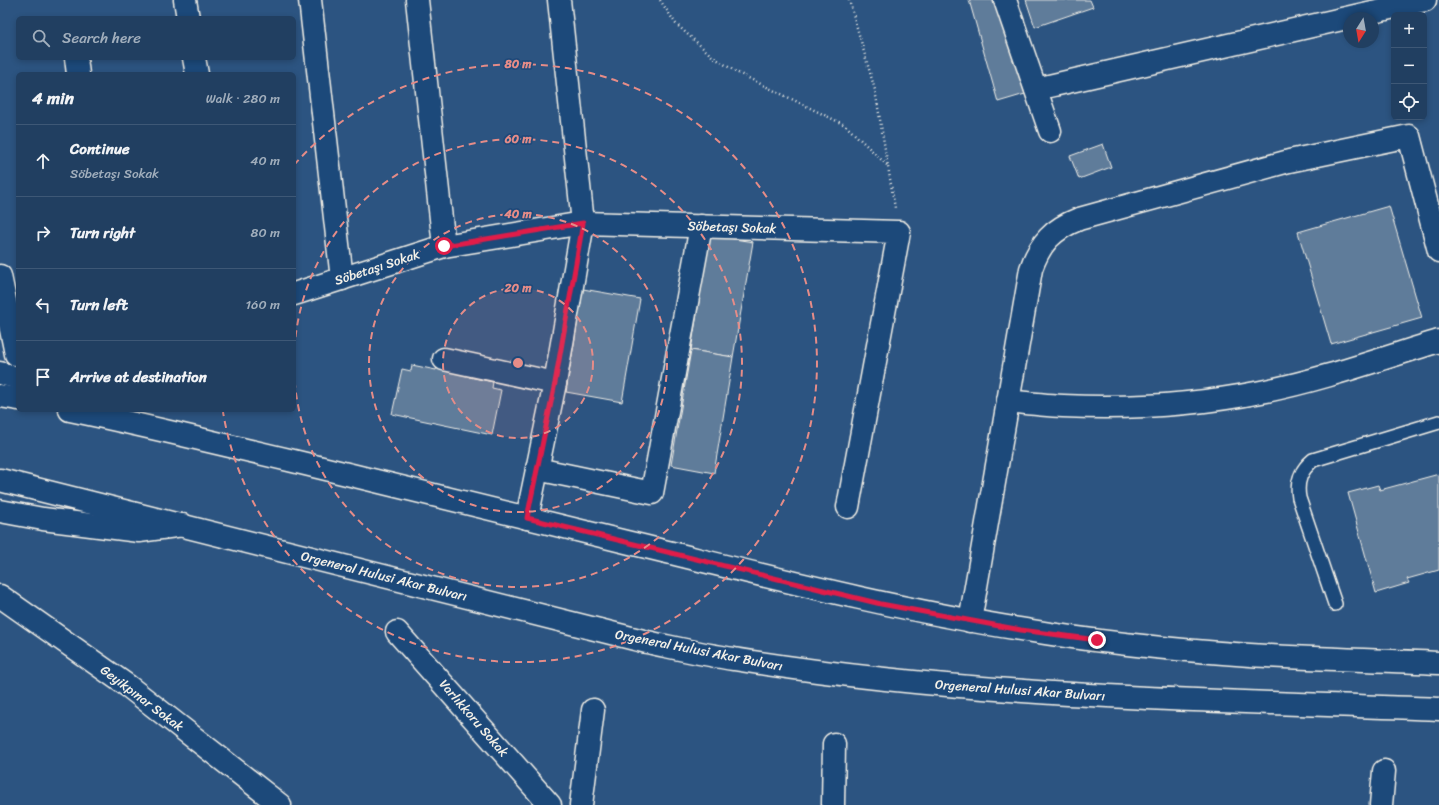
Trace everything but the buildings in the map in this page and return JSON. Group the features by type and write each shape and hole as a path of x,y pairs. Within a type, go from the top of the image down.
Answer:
{"street":[{"path":"185,0 188,16"},
{"path":"310,0 342,279"},
{"path":"417,0 444,246"},
{"path":"527,518 555,383 583,223 559,0"},
{"path":"1005,0 1050,131"},
{"path":"1036,89 1425,0"},
{"path":"76,60 78,72"},
{"path":"194,60 197,72"},
{"path":"970,621 1031,269 1041,246 1063,226 1079,219 1289,161 1409,136 1439,251"},
{"name":"Söbetaşı Sokak","path":"296,293 444,246 583,223 899,232"},
{"path":"537,469 652,493 701,226"},
{"path":"848,507 899,232"},
{"path":"0,276 16,348"},
{"path":"1008,401 1061,406 1100,407 1161,405 1220,399 1262,392 1304,382 1439,341"},
{"path":"444,359 555,383"},
{"path":"0,373 16,377"},
{"path":"0,396 16,399"},
{"path":"79,412 527,518 850,597 970,621 1021,630 1174,649 1250,655 1439,663"},
{"path":"105,412 122,421"},
{"name":"Orgeneral Hulusi Akar Bulvarı","path":"0,480 647,642 740,660 813,671 1044,692 1153,699 1439,709"},
{"path":"0,511 43,519 140,531 183,525"},
{"name":"Geyikpınar Sokak","path":"0,596 128,686 280,805"},
{"name":"Varlıkkoru Sokak","path":"398,632 550,805"},
{"path":"581,805 593,710"},
{"path":"833,805 834,744"},
{"path":"1381,805 1384,771"}],"lane":[{"path":"1335,604 1299,498 1298,490 1300,475 1306,466 1313,460 1439,422"}],"path":[{"path":"660,0 676,24 712,56 736,72 845,125 889,167"},
{"path":"849,0 875,90 899,232"}],"route":[{"path":"444,246 583,223 555,383 527,518 881,604 1021,630 1097,640"}]}
